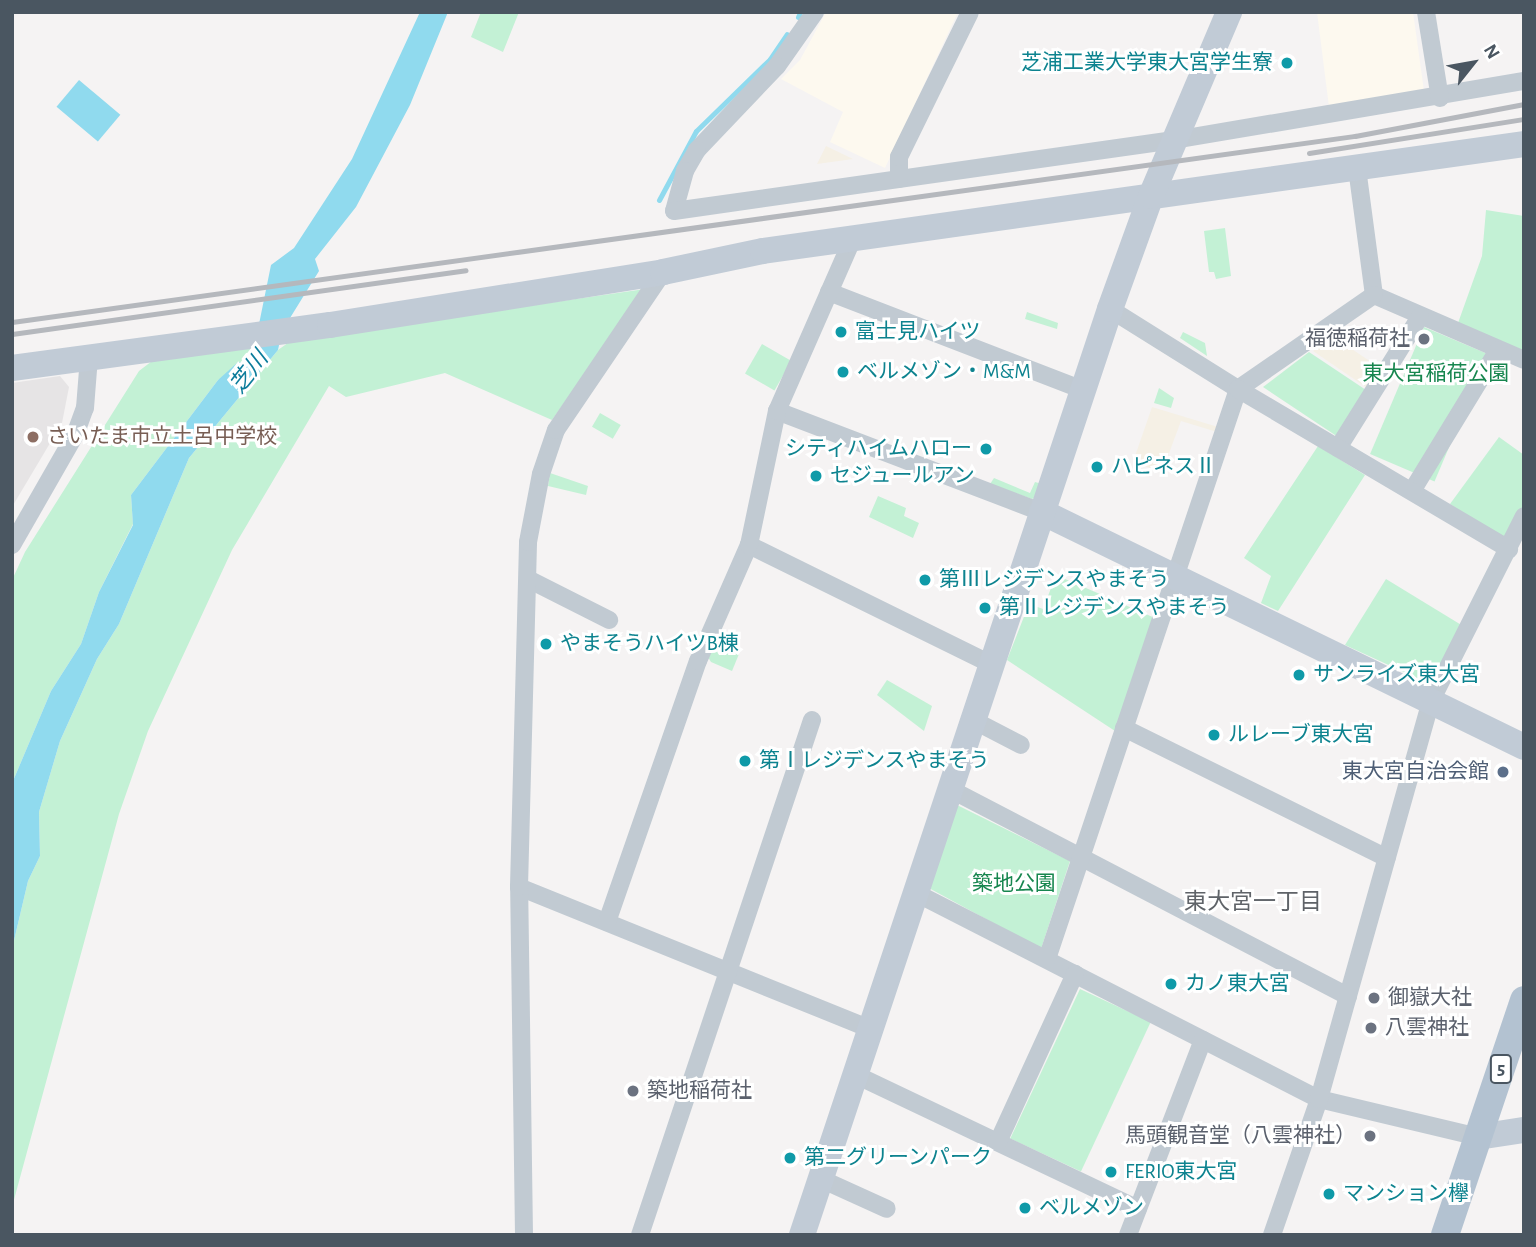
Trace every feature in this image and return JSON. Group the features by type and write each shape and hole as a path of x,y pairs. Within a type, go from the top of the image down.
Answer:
{"main road":[{"name":"5","path":"1460,1235 1524,1000"},
{"name":"5","path":"1444,1235 1524,1044"}],"street":[{"path":"816,12 777,66 697,150 685,171 674,211 1174,140 1440,98 1524,81"},
{"path":"899,179 900,157 970,12"},
{"path":"802,1235 948,788 1110,309 1151,196 1228,12"},
{"path":"1426,12 1440,98"},
{"path":"12,368 312,327 663,272 853,238 1524,144"},
{"path":"1357,168 1374,295"},
{"path":"607,922 698,661 749,545 777,411 853,238"},
{"path":"524,1235 519,887 528,542 541,474 556,430 663,272"},
{"path":"829,292 1083,390"},
{"path":"1374,295 1524,360"},
{"path":"1047,959 1238,389 1374,295"},
{"path":"1110,309 1238,389 1510,549"},
{"path":"1338,448 1420,317"},
{"path":"1412,491 1498,349"},
{"path":"12,545 75,435 85,408 89,357"},
{"path":"777,411 1042,512 1524,747"},
{"path":"1272,1235 1319,1099 1430,703 1510,549 1524,516"},
{"path":"749,545 991,664"},
{"path":"528,579 609,620"},
{"path":"971,719 1021,745"},
{"path":"639,1235 811,720"},
{"path":"1124,728 1387,858"},
{"path":"948,788 1348,996"},
{"path":"519,887 871,1029"},
{"path":"914,892 1319,1099 1486,1136 1524,1130"},
{"path":"998,1142 1075,974"},
{"path":"1128,1235 1203,1040"},
{"path":"856,1074 1138,1209"},
{"path":"821,1179 887,1209"}],"shaded area":[{"path":"826,12 958,12 885,168 830,142 843,112 781,79 800,60"},
{"path":"1317,12 1413,12 1424,91 1329,107"},
{"name":"さいたま市立土呂中学校","path":"60,376 69,387 62,423 12,507 12,383"}],"green space":[{"path":"481,12 519,12 503,52 471,37"},
{"path":"1486,210 1524,216 1524,352 1458,323 1482,256"},
{"path":"1225,228 1231,276 1216,279 1214,272 1209,272 1204,231"},
{"path":"645,289 552,420 445,373 346,397 329,386 232,550 148,731 119,814 12,1207 12,949 28,881 40,856 39,812 60,741 97,659 119,624 189,458 278,350 292,340"},
{"path":"1027,312 1058,323 1057,329 1025,319"},
{"name":"東大宮稲荷公園","path":"1424,327 1488,354 1435,481 1370,454"},
{"path":"1183,332 1205,343 1207,356 1180,338"},
{"path":"762,344 791,361 774,390 745,373"},
{"path":"252,345 245,364 218,380 131,495 133,524 99,592 81,644 51,691 13,781 16,830 12,834 12,580 25,552 139,371 156,358"},
{"path":"1309,352 1369,392 1338,437 1263,387"},
{"path":"1159,388 1174,398 1171,408 1154,403"},
{"path":"600,413 621,425 613,439 592,427"},
{"path":"1499,437 1524,455 1524,504 1508,537 1500,539 1450,504"},
{"path":"1318,446 1365,475 1278,611 1261,603 1271,576 1244,558"},
{"path":"550,473 588,486 586,495 548,486"},
{"path":"994,478 1030,493 1035,482 1042,484 1039,496 1032,499 990,484"},
{"path":"878,496 906,508 904,516 919,523 913,538 869,517"},
{"path":"1056,575 1155,618 1115,731 1007,660 1029,604 1043,609"},
{"path":"1386,579 1463,626 1432,685 1345,645"},
{"path":"712,641 739,654 732,671 711,662 706,654"},
{"path":"887,680 932,706 924,731 877,695"},
{"name":"築地公園","path":"957,805 1070,861 1041,949 927,887"},
{"path":"1080,989 1151,1022 1081,1172 1010,1139"}],"sand":[{"path":"826,146 853,159 817,164"},
{"path":"1334,337 1383,370 1370,390 1313,351"},
{"path":"1152,407 1218,427 1217,432 1181,421 1162,472 1133,462"}],"water":[{"name":"芝川","path":"420,12 448,12 410,105 356,207 315,259 319,271 282,331 278,350 189,458 119,624 97,659 60,741 39,812 40,856 28,881 12,949 13,781 51,691 81,644 99,592 133,525 131,495 218,380 238,362 245,363 257,334 271,265 294,248 352,159"},
{"path":"79,80 120,115 98,142 57,107"}],"waterway":[{"path":"798,17 800,12"},
{"path":"659,200 696,131 770,59 787,34"}],"railway":[{"path":"12,322 1355,136 1524,104"},
{"path":"1309,153 1524,119"},
{"path":"12,334 466,270"}],"place":[{"name":"芝浦工業大学東大宮学生寮","path":"1287,63"},
{"name":"富士見ハイツ","path":"841,332"},
{"name":"福徳稲荷社","path":"1424,339"},
{"name":"ベルメゾン・M&M","path":"843,372"},
{"name":"さいたま市立土呂中学校","path":"33,437"},
{"name":"シティハイムハロー","path":"986,449"},
{"name":"ハピネスⅡ","path":"1097,467"},
{"name":"セジュールアン","path":"816,476"},
{"name":"第Ⅲレジデンスやまそう","path":"925,580"},
{"name":"第Ⅱレジデンスやまそう","path":"985,608"},
{"name":"やまそうハイツB棟","path":"546,644"},
{"name":"サンライズ東大宮","path":"1299,675"},
{"name":"ルレーブ東大宮","path":"1214,735"},
{"name":"第Ⅰレジデンスやまそう","path":"745,761"},
{"name":"東大宮自治会館","path":"1503,772"},
{"name":"カノ東大宮","path":"1171,984"},
{"name":"御嶽大社","path":"1374,998"},
{"name":"八雲神社","path":"1371,1028"},
{"name":"築地稲荷社","path":"633,1091"},
{"name":"馬頭観音堂（八雲神社）","path":"1370,1136"},
{"name":"第二グリーンパーク","path":"790,1158"},
{"name":"FERIO東大宮","path":"1111,1172"},
{"name":"マンション欅","path":"1329,1194"},
{"name":"ベルメゾン","path":"1025,1208"}],"district":[{"name":"東大宮一丁目","path":"1253,903"}]}
